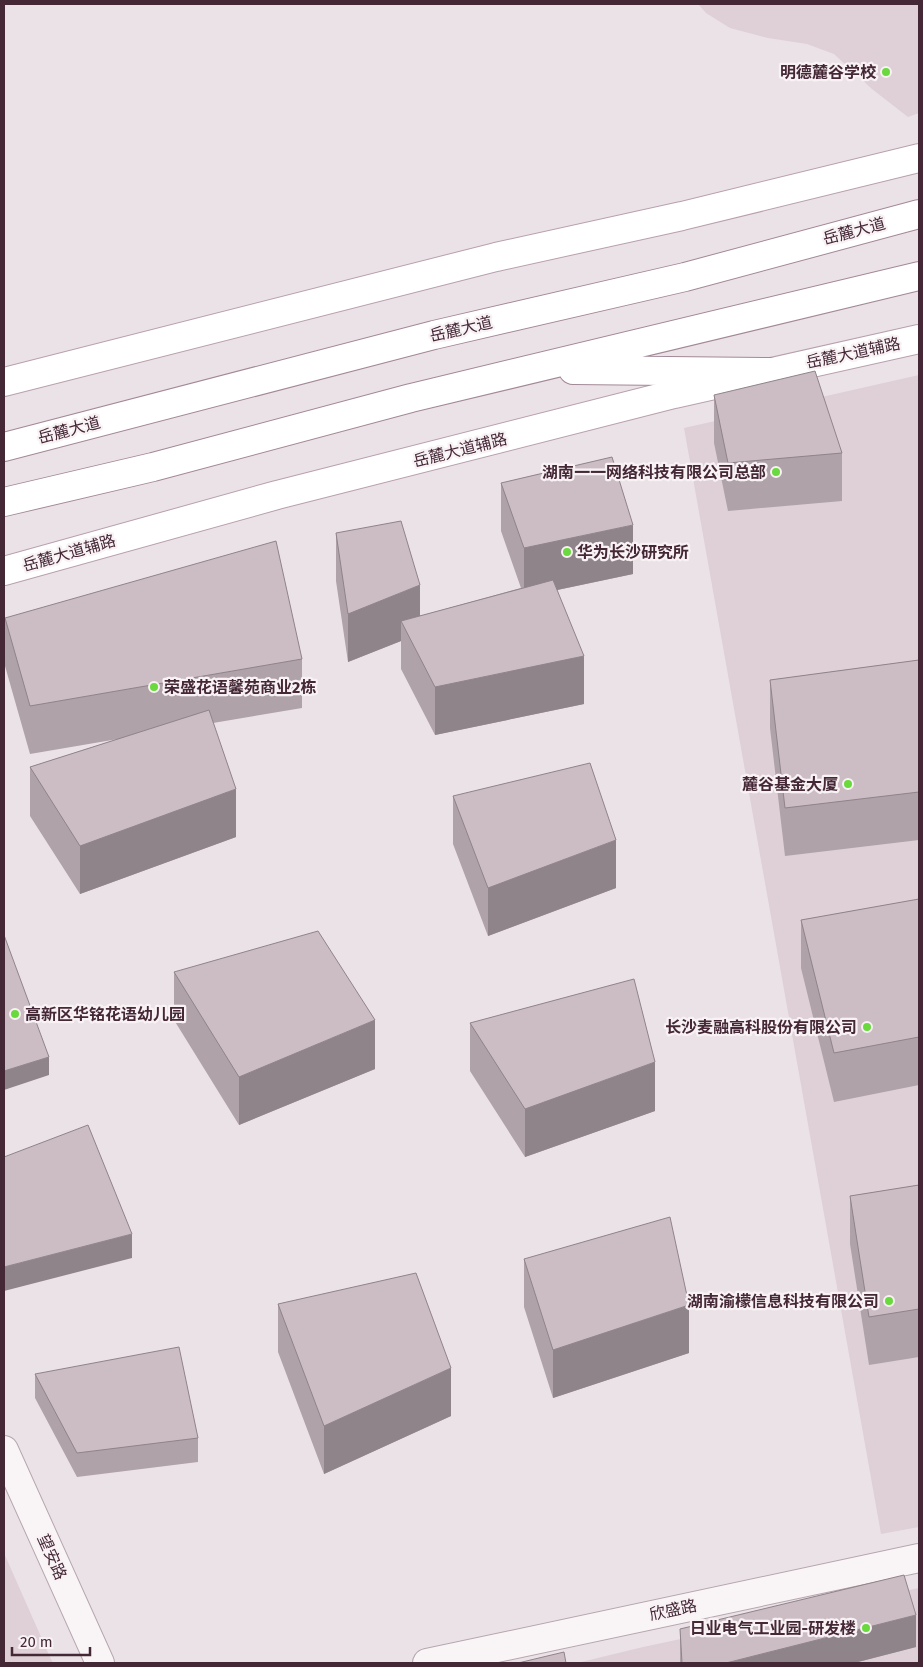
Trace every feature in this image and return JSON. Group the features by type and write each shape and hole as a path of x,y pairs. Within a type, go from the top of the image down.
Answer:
{"main road":[{"path":"4,382 496,257 711,209 919,158"},
{"name":"岳麓大道","path":"4,447 434,335 684,277 919,214"},
{"path":"4,502 153,467 411,398 919,276"},
{"name":"岳麓大道辅路","path":"4,571 277,495 770,372 919,339"},
{"path":"532,370 770,372"}],"street":[{"name":"望安路","path":"4,1450 100,1663"},
{"name":"望安路","path":"4,1482 86,1663"},
{"name":"欣盛路","path":"427,1663 919,1558"},
{"name":"欣盛路","path":"494,1663 919,1572"}],"shaded area":[{"name":"明德麓谷学校","path":"698,4 919,4 919,113 908,117 872,89 834,54 807,44 768,38 730,28 706,13"},
{"path":"919,375 919,1527 881,1534 684,428"},
{"path":"4,1553 49,1655 53,1663 4,1663"},
{"path":"919,1588 919,1663 577,1663 643,1647"}],"building":[{"path":"815,371 842,453 728,463 714,395"},
{"path":"612,457 633,525 524,548 501,483"},
{"path":"401,521 420,585 348,614 336,533"},
{"path":"276,541 302,659 30,706 5,618"},
{"path":"553,580 584,656 435,687 401,621"},
{"name":"麓谷基金大厦","path":"919,660 919,792 785,808 770,680"},
{"path":"209,710 236,789 80,846 30,767"},
{"path":"590,763 616,840 488,888 453,796"},
{"name":"长沙麦融高科股份有限公司","path":"919,899 919,1037 834,1053 801,920"},
{"path":"318,931 375,1020 239,1077 174,972"},
{"name":"高新区华铭花语幼儿园","path":"4,935 49,1057 4,1071"},
{"path":"634,979 655,1062 525,1109 470,1023"},
{"path":"88,1125 132,1234 4,1267 4,1157"},
{"path":"919,1185 919,1309 869,1317 850,1196"},
{"path":"670,1217 689,1305 553,1350 524,1259"},
{"path":"416,1273 451,1368 324,1426 278,1304"},
{"path":"179,1347 198,1438 77,1453 35,1374"},
{"path":"904,1575 916,1615 726,1663 682,1663 680,1629"},
{"path":"564,1652 566,1663 518,1663"}],"place":[{"name":"明德麓谷学校","path":"886,72"},
{"name":"湖南一一网络科技有限公司总部","path":"776,472"},
{"name":"华为长沙研究所","path":"567,552"},
{"name":"荣盛花语馨苑商业2栋","path":"154,687"},
{"name":"麓谷基金大厦","path":"848,784"},
{"name":"高新区华铭花语幼儿园","path":"15,1014"},
{"name":"长沙麦融高科股份有限公司","path":"867,1027"},
{"name":"湖南渝檬信息科技有限公司","path":"889,1301"},
{"name":"日业电气工业园-研发楼","path":"866,1628"}]}
